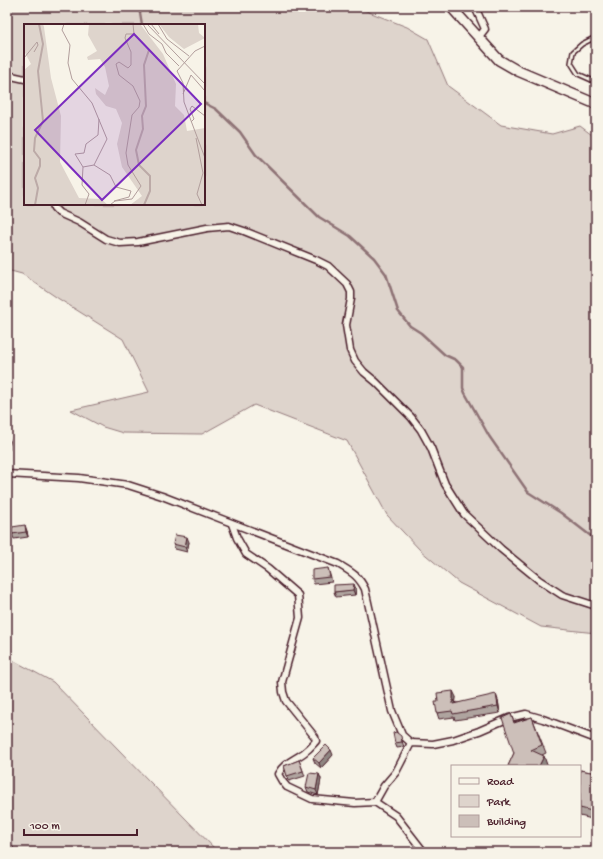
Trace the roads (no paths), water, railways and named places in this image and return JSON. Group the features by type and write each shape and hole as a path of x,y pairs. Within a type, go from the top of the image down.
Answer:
{"street":[{"path":"451,7 499,60 518,71 596,104"},
{"path":"475,7 485,29 478,38"},
{"path":"7,75 24,79"},
{"path":"53,205 59,213 79,222 106,239 120,243 138,242 207,228 229,226 328,266 347,284 351,292 346,325 350,350 355,361 421,430 431,448 445,484 464,514 500,549 539,580 562,595 596,606"},
{"path":"7,474 79,478 128,485 162,496 338,564 361,580 392,711 402,735 411,743 433,744 453,740 509,718 526,714 544,719 596,739"},
{"path":"232,524 237,538 246,554 273,573 298,595 300,618 282,682 283,692 286,701 316,737 316,741 307,751 287,763 280,770 278,774 282,781 287,787 312,798 355,803 375,802 396,816 424,852"},
{"path":"375,802 384,786 396,772 411,743"}],"lane":[{"path":"596,37 582,44 573,52 571,63 578,74 596,82"}],"waterway":[{"path":"139,7 142,24"},
{"path":"205,104 216,109 240,132 256,155 319,217 350,236 374,258 386,274 398,311 410,326 421,333 445,355 456,360 463,367 463,388 465,393 489,436 528,492 561,513 596,540"},
{"path":"7,839 15,852"}]}
